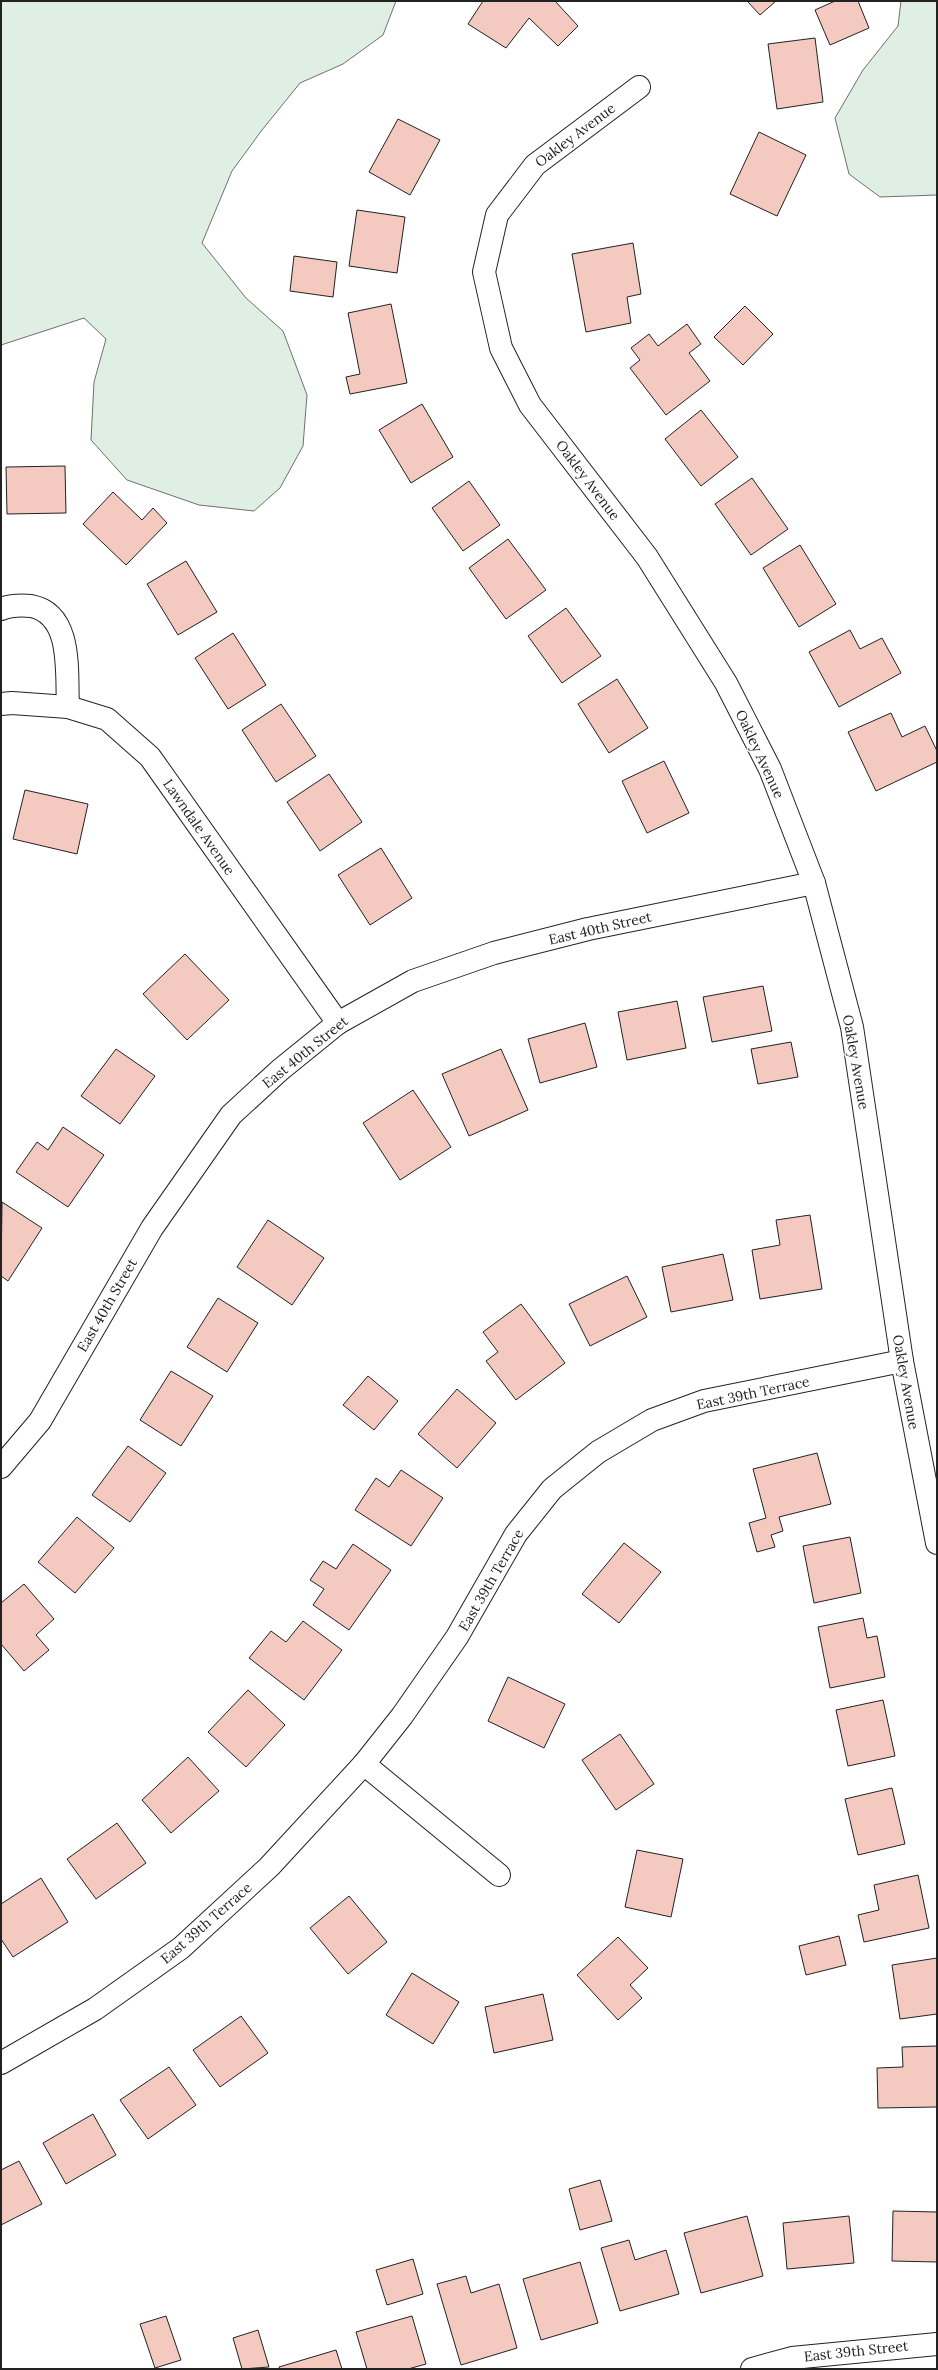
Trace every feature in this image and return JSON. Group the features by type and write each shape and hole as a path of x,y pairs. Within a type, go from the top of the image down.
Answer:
{"street":[{"name":"Oakley Avenue","path":"639,87 535,165 497,215 484,272 501,348 530,405 647,557 726,683 770,769 814,884 852,1027 902,1361 937,1543"},
{"path":"1,609 20,605 40,608 57,622 65,648 68,707"},
{"name":"Lawndale Avenue","path":"6,704 68,707 107,719 150,757 338,1023"},
{"name":"East 40th Street","path":"1,1467 40,1420 152,1228 231,1115 280,1070 338,1023 413,981 494,953 588,929 814,884"},
{"name":"East 39th Terrace","path":"1,2063 95,2009 181,1948 269,1867 364,1764 402,1716 457,1637 516,1534 552,1489 598,1452 652,1420 704,1401 902,1361"},
{"path":"364,1764 499,1875"},
{"name":"East 39th Street","path":"752,2369 792,2358 937,2344"}],"green space":[{"path":"1,1 396,1 383,35 343,64 300,83 262,130 232,171 202,243 246,298 283,331 307,395 303,446 280,488 254,511 199,505 127,480 91,440 94,382 106,339 84,318 1,345"},
{"path":"901,1 937,1 937,195 880,197 849,174 835,118 863,70 898,26"}],"building":[{"path":"483,1 555,1 578,26 558,46 529,18 506,48 468,24"},
{"path":"747,1 776,1 760,15"},
{"path":"835,1 858,1 869,28 830,45 815,10"},
{"path":"815,38 823,102 777,109 768,44"},
{"path":"398,119 440,140 410,195 369,172"},
{"path":"759,132 806,155 777,216 730,194"},
{"path":"357,210 405,217 397,273 349,266"},
{"path":"633,243 641,294 627,297 631,323 586,332 572,254"},
{"path":"294,256 337,262 333,297 290,291"},
{"path":"391,304 407,383 350,394 346,377 360,374 348,313"},
{"path":"745,306 773,334 743,365 714,337"},
{"path":"687,324 701,344 689,353 710,381 666,415 630,368 640,360 631,348 649,334 658,346"},
{"path":"422,404 453,457 411,483 379,430"},
{"path":"701,410 738,457 701,486 665,439"},
{"path":"65,466 66,513 7,514 6,467"},
{"path":"752,478 788,529 751,555 715,504"},
{"path":"469,481 500,525 463,551 432,508"},
{"path":"113,492 142,520 153,508 167,523 126,565 83,524"},
{"path":"508,539 546,590 506,619 469,568"},
{"path":"800,545 836,604 799,627 763,568"},
{"path":"186,561 217,612 178,635 147,584"},
{"path":"566,608 601,656 562,683 528,636"},
{"path":"850,630 860,649 882,638 901,673 839,707 809,652"},
{"path":"233,633 266,685 228,709 195,658"},
{"path":"617,679 648,728 609,753 578,704"},
{"path":"281,704 316,756 276,782 242,730"},
{"path":"891,713 902,737 925,726 937,751 937,762 876,791 848,732"},
{"path":"664,761 689,813 647,833 622,781"},
{"path":"329,774 362,822 320,851 287,802"},
{"path":"25,790 88,804 77,854 13,839"},
{"path":"381,848 412,898 370,925 338,875"},
{"path":"185,954 229,1000 187,1040 143,994"},
{"path":"763,986 772,1031 712,1042 703,997"},
{"path":"677,1001 686,1048 627,1060 618,1012"},
{"path":"585,1023 597,1067 540,1083 528,1039"},
{"path":"791,1042 798,1077 758,1084 751,1049"},
{"path":"116,1049 155,1076 120,1124 81,1096"},
{"path":"501,1049 528,1110 469,1136 442,1074"},
{"path":"413,1090 451,1147 400,1180 363,1123"},
{"path":"63,1127 104,1155 68,1207 16,1172 37,1142 48,1150"},
{"path":"2,1202 42,1228 8,1281 1,1276"},
{"path":"810,1215 822,1289 760,1299 752,1250 780,1245 776,1220"},
{"path":"268,1220 324,1258 292,1305 237,1267"},
{"path":"723,1254 733,1300 671,1312 662,1267"},
{"path":"627,1276 647,1317 590,1346 569,1304"},
{"path":"218,1298 258,1323 227,1372 187,1347"},
{"path":"521,1304 565,1363 516,1400 486,1361 498,1352 483,1332"},
{"path":"171,1371 213,1396 181,1446 140,1420"},
{"path":"368,1376 398,1401 374,1430 343,1405"},
{"path":"457,1389 496,1423 457,1468 418,1434"},
{"path":"128,1446 166,1473 130,1522 92,1495"},
{"path":"817,1453 831,1504 779,1517 783,1531 771,1535 775,1547 757,1552 749,1523 766,1518 753,1469"},
{"path":"401,1470 443,1498 411,1546 355,1510 376,1478 389,1487"},
{"path":"77,1517 114,1548 75,1593 38,1562"},
{"path":"850,1537 861,1593 814,1603 803,1546"},
{"path":"624,1543 661,1572 619,1623 582,1594"},
{"path":"353,1544 391,1570 349,1630 313,1605 324,1589 310,1580 323,1561 336,1569"},
{"path":"24,1584 54,1619 36,1635 49,1650 24,1671 1,1644 1,1603"},
{"path":"863,1618 867,1638 877,1636 885,1677 830,1688 818,1627"},
{"path":"303,1621 342,1650 304,1700 249,1658 271,1631 286,1642"},
{"path":"508,1677 565,1704 544,1748 488,1721"},
{"path":"248,1690 285,1725 246,1767 208,1732"},
{"path":"883,1700 895,1756 848,1766 836,1710"},
{"path":"620,1734 654,1784 616,1810 582,1760"},
{"path":"188,1757 219,1791 171,1833 142,1800"},
{"path":"892,1788 905,1844 858,1855 845,1799"},
{"path":"117,1823 146,1863 96,1899 67,1859"},
{"path":"637,1850 683,1859 671,1917 625,1907"},
{"path":"918,1875 929,1928 864,1942 858,1915 879,1910 874,1885"},
{"path":"41,1878 68,1922 13,1957 1,1939 1,1904"},
{"path":"349,1896 387,1942 348,1974 310,1928"},
{"path":"839,1936 846,1965 806,1975 799,1946"},
{"path":"618,1937 648,1968 630,1985 642,1998 618,2020 577,1975"},
{"path":"937,1958 937,2014 900,2019 892,1965"},
{"path":"412,1973 459,2002 433,2044 386,2015"},
{"path":"543,1994 553,2040 494,2053 485,2007"},
{"path":"241,2016 268,2053 220,2087 193,2050"},
{"path":"937,2046 937,2107 878,2108 877,2068 903,2067 902,2047"},
{"path":"169,2067 196,2105 148,2139 120,2100"},
{"path":"93,2114 116,2155 66,2184 43,2143"},
{"path":"19,2161 42,2204 1,2225 1,2170"},
{"path":"600,2180 612,2221 580,2230 569,2189"},
{"path":"893,2211 937,2212 937,2262 892,2261"},
{"path":"747,2216 763,2276 701,2293 684,2233"},
{"path":"849,2216 854,2263 787,2269 783,2223"},
{"path":"629,2240 635,2260 666,2250 679,2294 620,2311 601,2248"},
{"path":"413,2259 423,2294 387,2305 376,2270"},
{"path":"580,2262 598,2323 541,2340 523,2279"},
{"path":"466,2276 471,2293 499,2284 517,2348 461,2365 437,2284"},
{"path":"166,2316 181,2360 155,2368 140,2324"},
{"path":"412,2316 426,2364 408,2369 367,2369 356,2332"},
{"path":"258,2330 269,2367 242,2369 233,2338"},
{"path":"336,2350 342,2369 280,2369 279,2367"}]}
